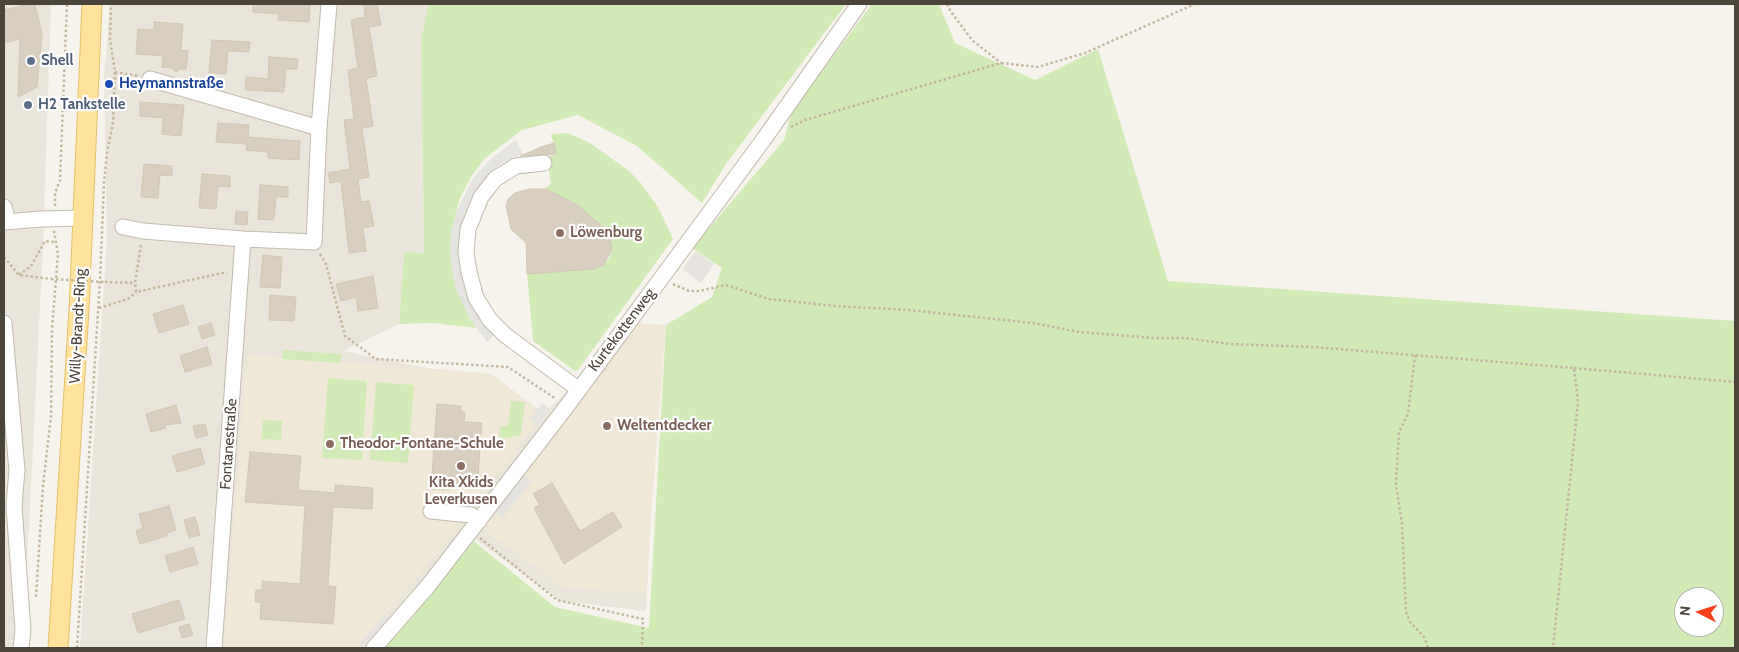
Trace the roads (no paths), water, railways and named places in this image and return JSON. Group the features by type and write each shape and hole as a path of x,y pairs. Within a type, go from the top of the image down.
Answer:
{"main road":[{"name":"Willy-Brandt-Ring","path":"58,648 84,218 92,4"}],"street":[{"path":"123,227 143,232 314,242 319,128 329,4"},
{"name":"Kurtekottenweg","path":"374,648 428,586 567,406 764,139 859,4"},
{"path":"150,79 319,128"},
{"path":"544,163 516,166 495,179 481,197 468,229 466,252 469,272 476,298 490,320 506,336 578,389"},
{"path":"4,207 5,224 48,218 84,218"},
{"name":"Fontanestraße","path":"214,648 243,239"},
{"path":"4,323 17,470 9,506 23,630 22,648"},
{"path":"431,511 470,515 475,526"}],"place":[{"name":"Shell","path":"31,61"},
{"name":"Heymannstraße","path":"109,84"},
{"name":"H2 Tankstelle","path":"28,105"},
{"name":"Löwenburg","path":"560,233"},
{"name":"Weltentdecker","path":"607,426"},
{"name":"Theodor-Fontane-Schule","path":"330,444"},
{"name":"Kita Xkids Leverkusen","path":"461,466"}]}
